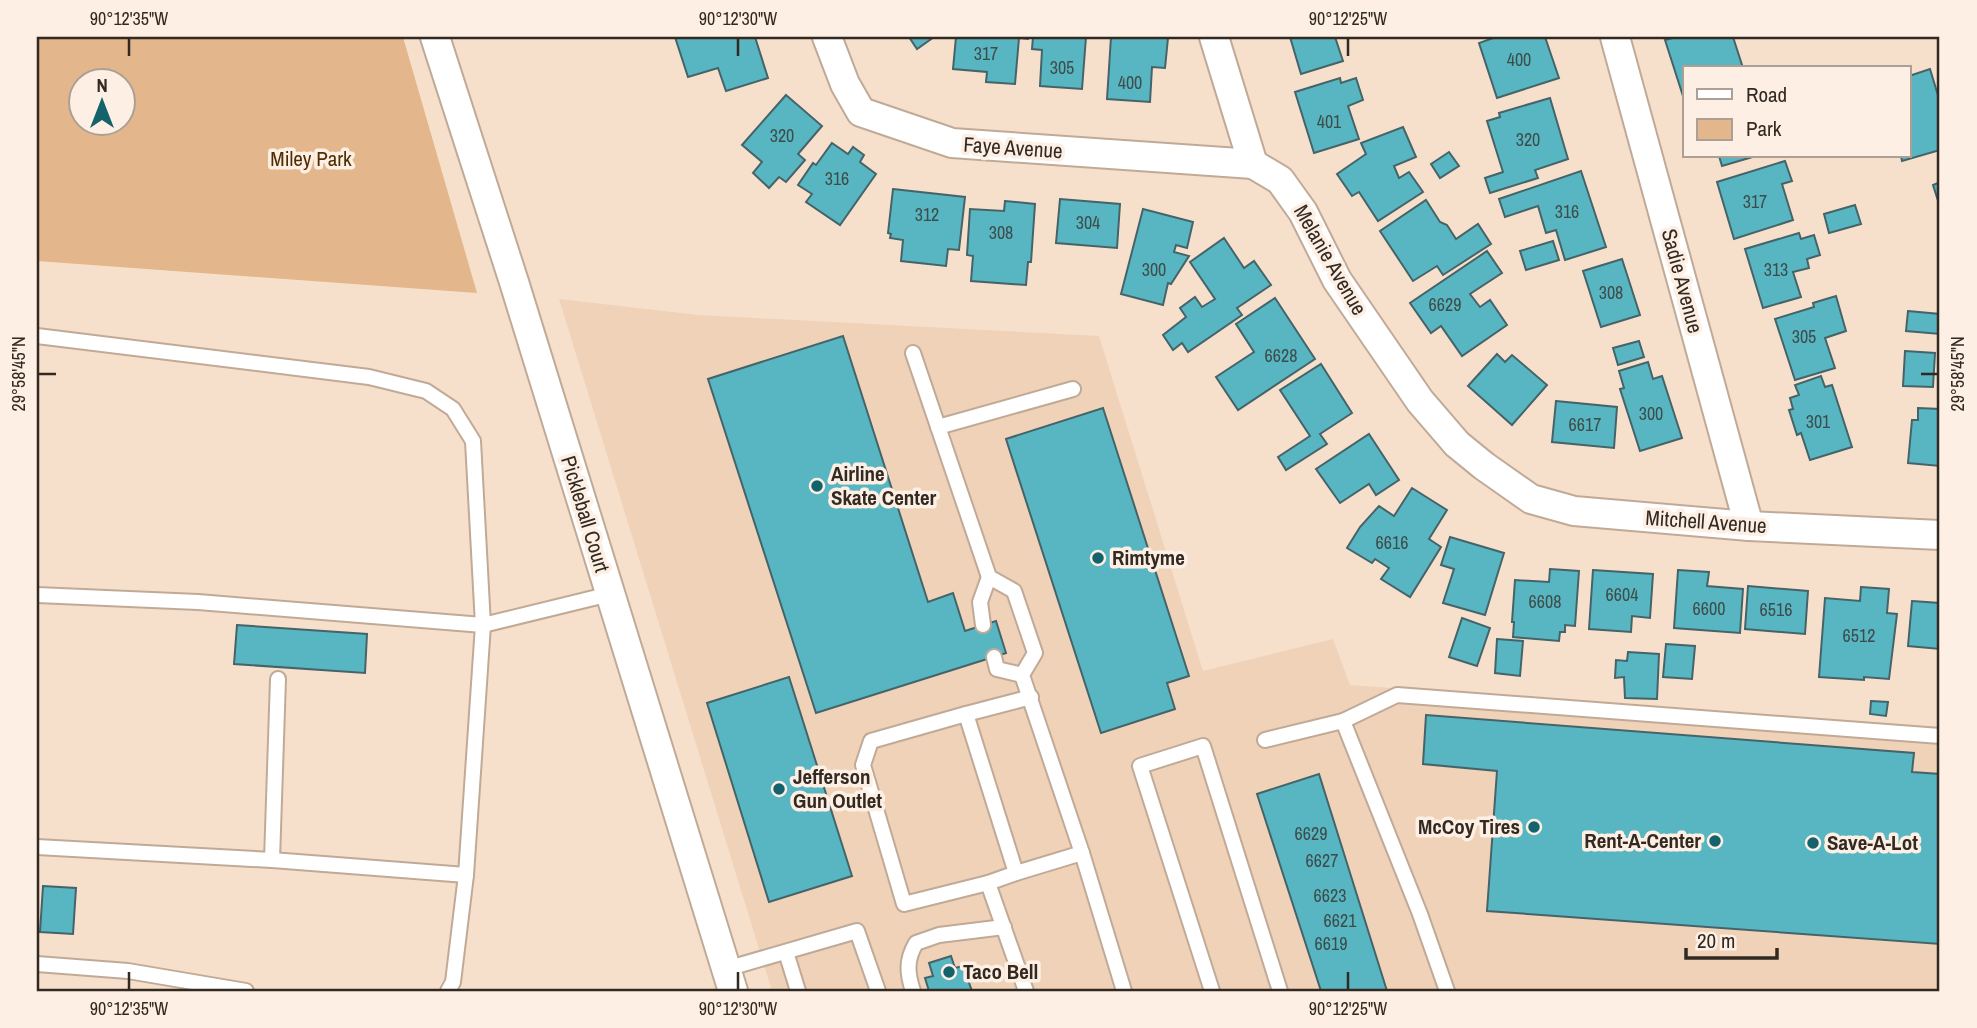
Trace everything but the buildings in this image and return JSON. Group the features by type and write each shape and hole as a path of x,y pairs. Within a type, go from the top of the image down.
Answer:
{"street":[{"name":"Pickleball Court","path":"435,37 730,980"},
{"name":"Faye Avenue","path":"827,37 845,84 861,112 952,143 1253,164"},
{"path":"1214,37 1253,164"},
{"name":"Sadie Avenue","path":"1615,37 1749,526"},
{"name":"Melanie Avenue","path":"1253,164 1280,180 1303,212 1336,280 1420,401 1457,444 1484,466"},
{"name":"Mitchell Avenue","path":"1484,466 1531,499 1574,511 1749,526 1940,535"}],"lane":[{"path":"37,336 369,377 426,391 453,410 473,441 483,625 466,875 453,982 448,991"},
{"path":"914,352 989,577 980,602 983,625"},
{"path":"939,427 1073,389"},
{"path":"989,577 1014,591 1035,653 1022,675"},
{"path":"37,595 198,602 483,625 610,594"},
{"path":"994,657 997,669 1022,675"},
{"path":"1022,675 1082,853 1124,991"},
{"path":"272,860 278,679"},
{"path":"1265,740 1343,720 1397,695 1940,736"},
{"path":"1031,697 871,741 863,765 904,904 988,883 1082,853"},
{"path":"966,714 1016,873"},
{"path":"1343,720 1420,914 1447,991"},
{"path":"1212,991 1140,766 1203,746 1280,991"},
{"path":"37,847 272,860 466,875"},
{"path":"988,883 1026,991"},
{"path":"913,991 907,957 916,943 939,935 1004,927"},
{"path":"730,980 786,952 857,931 878,991"},
{"path":"786,952 799,991"},
{"path":"37,964 128,971 246,991"}],"shaded area":[{"path":"559,299 699,315 1099,336 1203,671 1333,639 1350,685 1940,727 1940,991 772,991"}],"green space":[{"name":"Miley Park","path":"37,37 403,37 477,293 37,261"}],"place":[{"name":"Airline Skate Center","path":"817,486"},
{"name":"Rimtyme","path":"1098,558"},
{"name":"Jefferson Gun Outlet","path":"779,789"},
{"name":"McCoy Tires","path":"1534,827"},
{"name":"Rent-A-Center","path":"1715,841"},
{"name":"Save-A-Lot","path":"1813,843"},
{"name":"Taco Bell","path":"949,972"}]}
